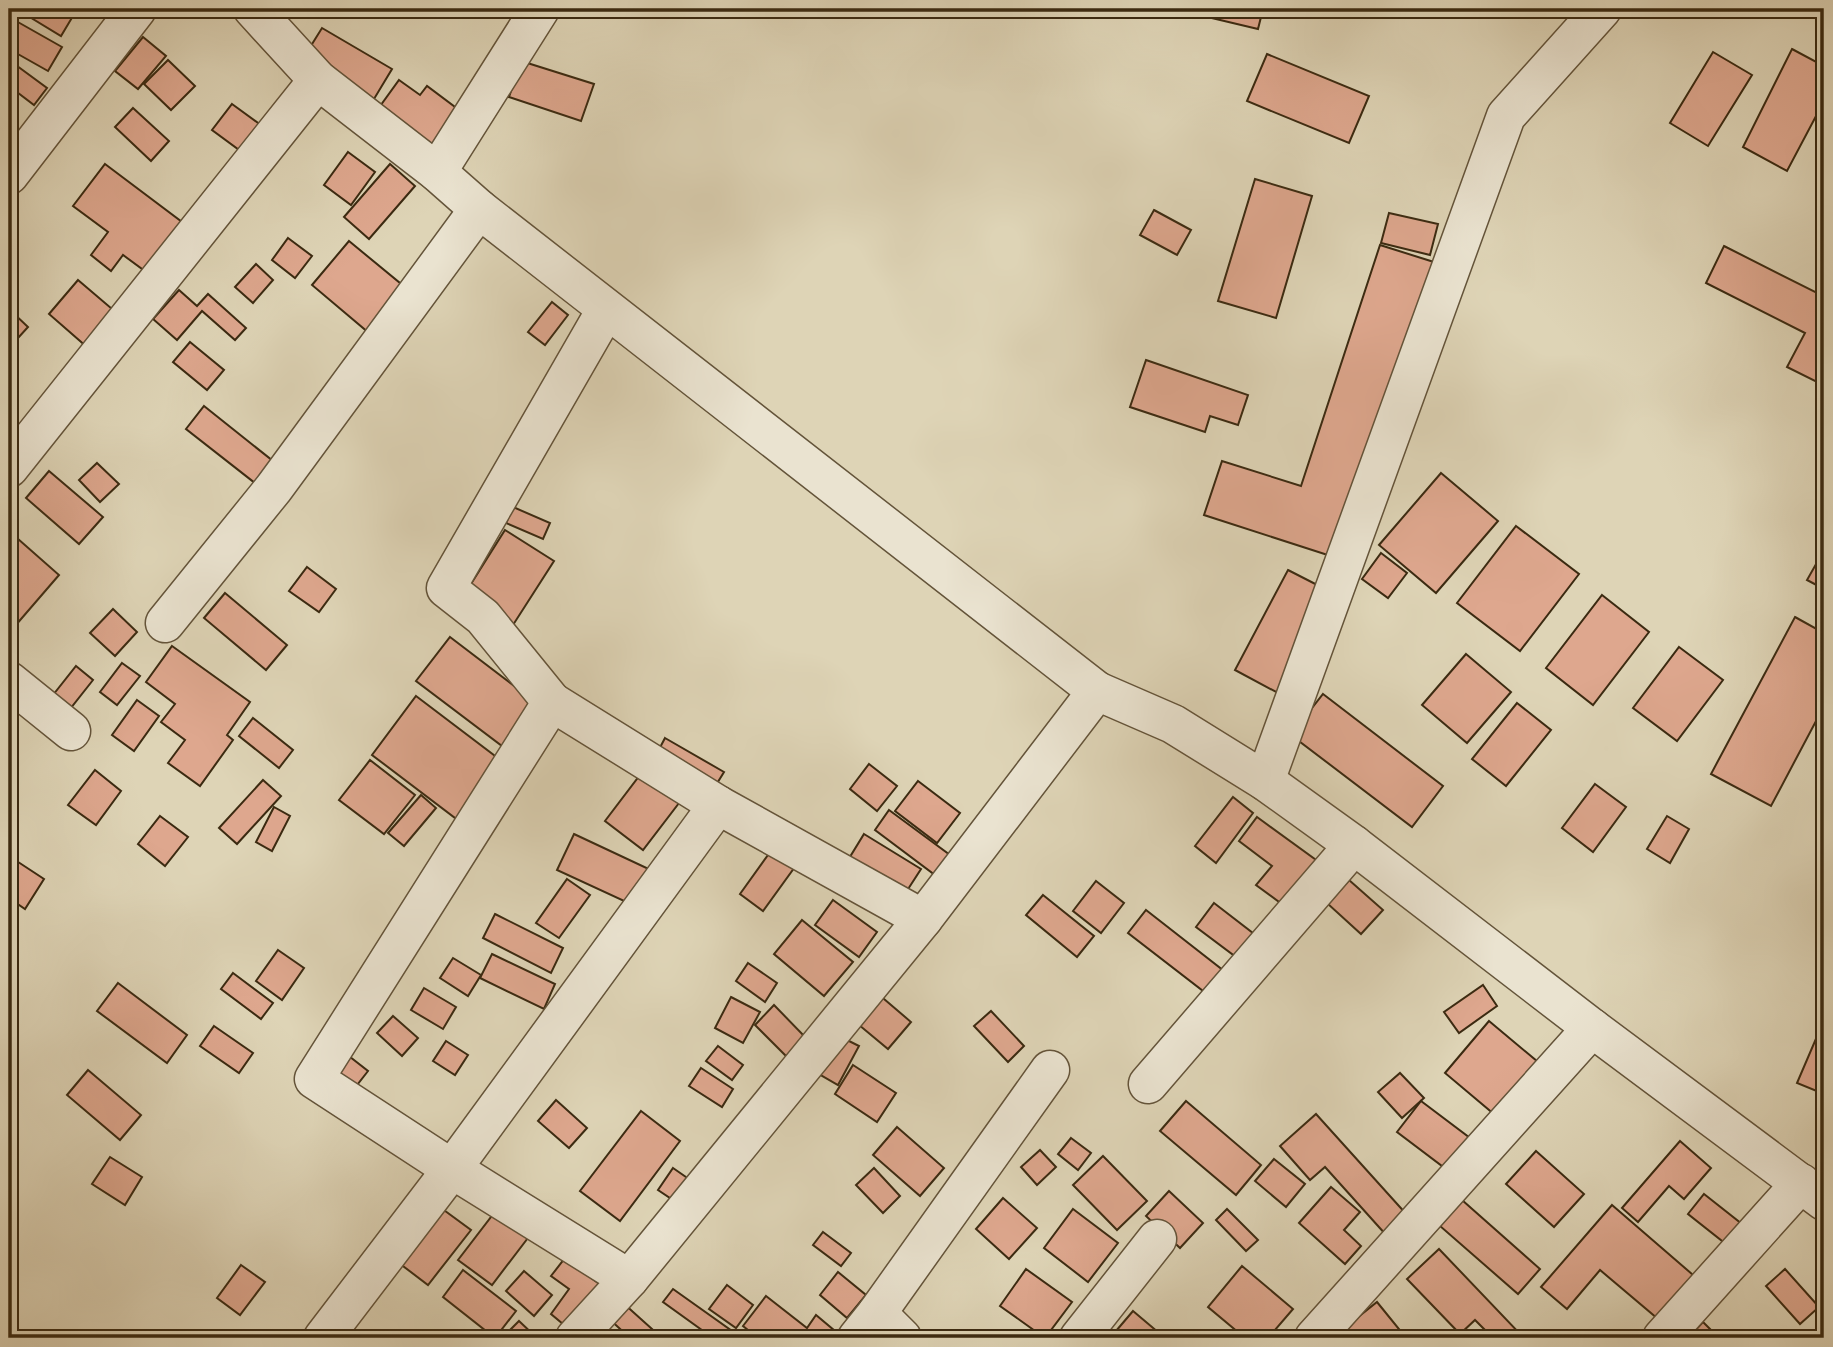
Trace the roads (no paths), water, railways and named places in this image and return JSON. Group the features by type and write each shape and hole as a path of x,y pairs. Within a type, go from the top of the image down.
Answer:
{"street":[{"path":"9,175 137,9"},
{"path":"253,9 318,80 437,172 606,310 1097,691 1173,724 1265,781 1812,1192 1662,1338"},
{"path":"437,172 540,9"},
{"path":"1265,781 1506,116 1602,9"},
{"path":"9,468 318,80"},
{"path":"164,623 274,488 479,209"},
{"path":"606,310 446,588 483,617 552,702 718,805 923,919"},
{"path":"9,681 71,730"},
{"path":"575,1338 629,1279 923,919 1097,691"},
{"path":"552,702 314,1079 629,1279"},
{"path":"323,1338 452,1168 718,805"},
{"path":"1148,1084 1353,845"},
{"path":"1314,1338 1592,1028"},
{"path":"878,1330 1050,1070"},
{"path":"1079,1338 1157,1239"}]}
